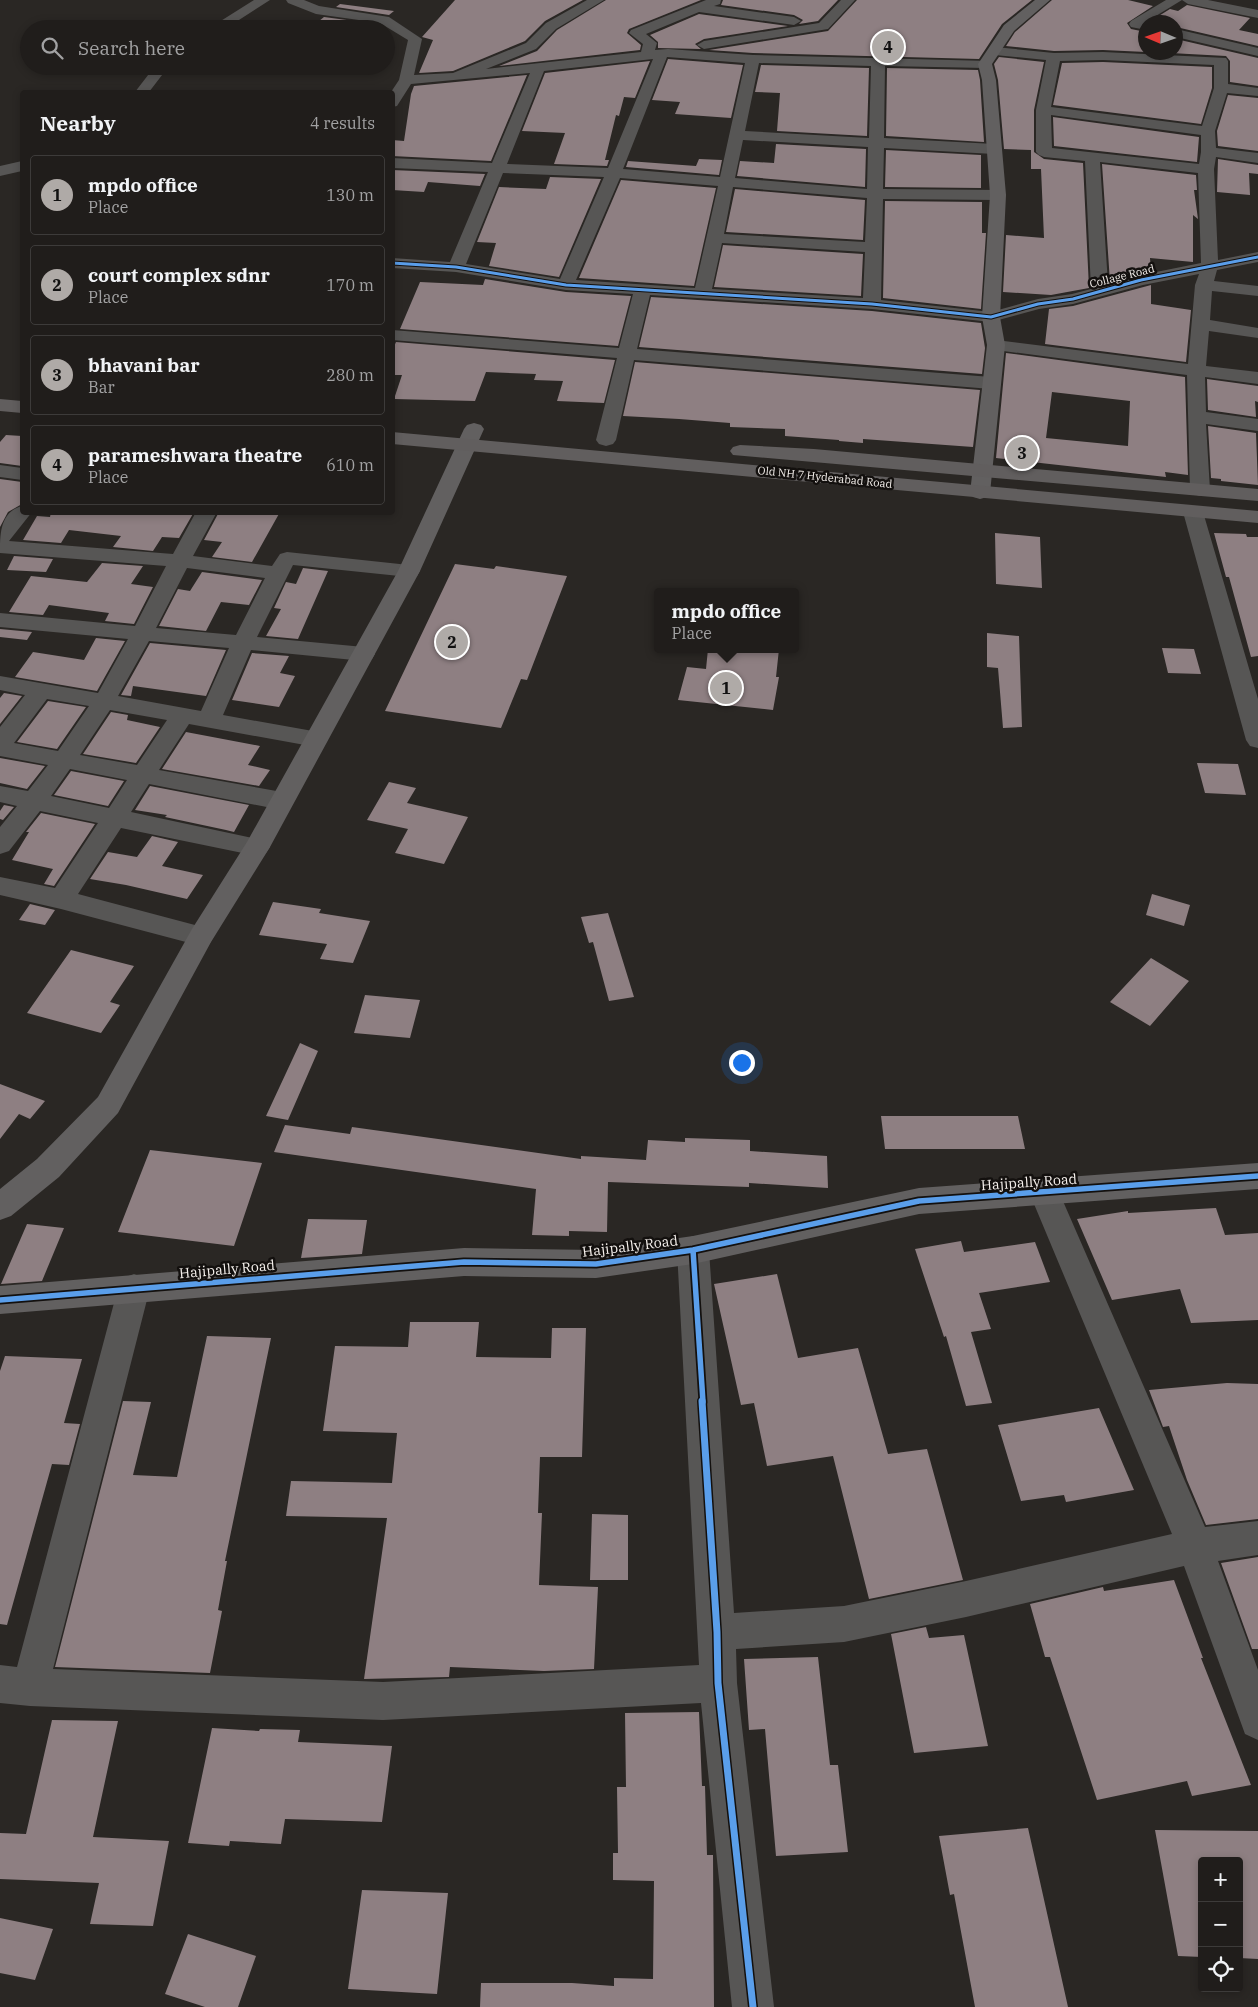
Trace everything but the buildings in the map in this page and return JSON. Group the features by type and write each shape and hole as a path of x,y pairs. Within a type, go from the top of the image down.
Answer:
{"main road":[{"path":"980,493 996,345 991,317 998,195 989,80 990,57 1009,28 1043,0"},
{"path":"0,389 20,390"},
{"path":"0,405 20,407"},
{"name":"Old NH 7 Hyderabad Road","path":"395,423 470,437 808,477 1258,517"},
{"path":"0,1206 48,1168 108,1106 201,936 257,846 409,571 470,437"},
{"name":"Old NH 7 Hyderabad Road","path":"395,438 470,437 606,440 1258,494"},
{"name":"Hajipally Road","path":"0,1300 464,1262 596,1264 693,1250 918,1201 1258,1176"}],"street":[{"path":"230,20 262,0"},
{"path":"293,0 316,10 384,20"},
{"path":"455,77 531,46 551,26 597,0"},
{"path":"646,55 650,43 636,33 718,0"},
{"path":"406,80 455,77 665,53 822,26 848,0"},
{"path":"1137,27 1175,0"},
{"path":"1188,0 1258,14"},
{"path":"362,17 373,6"},
{"path":"698,8 822,26"},
{"path":"395,27 415,39 406,80 395,99"},
{"path":"1183,35 1258,52"},
{"path":"1103,56 1117,44"},
{"path":"665,53 752,59 878,62 990,57 1054,58 1103,56 1249,64"},
{"path":"566,285 665,53"},
{"path":"1054,58 1042,110 1044,152 1206,169"},
{"path":"702,293 727,184 752,59"},
{"path":"1200,490 1196,417 1197,371 1204,285 1210,267 1206,169 1209,152 1208,131 1221,88 1221,61"},
{"path":"872,304 878,62"},
{"path":"456,267 539,67"},
{"path":"144,90 155,75"},
{"path":"1221,88 1258,92"},
{"path":"1042,110 1208,131"},
{"path":"736,135 994,149"},
{"path":"1209,152 1258,158"},
{"path":"1092,157 1100,292"},
{"path":"395,163 614,173 727,184 876,194 998,195"},
{"path":"0,171 20,166"},
{"path":"715,238 872,247"},
{"name":"Collage Road","path":"991,317 1038,304 1073,299 1141,280 1258,257"},
{"path":"395,262 456,267 566,285 872,304 991,317"},
{"path":"1204,285 1258,291"},
{"path":"606,440 642,291"},
{"path":"1202,324 1258,333"},
{"path":"395,335 991,383"},
{"path":"996,345 1258,378"},
{"path":"1196,417 1258,425"},
{"path":"0,472 20,474"},
{"path":"1193,512 1258,740"},
{"path":"0,539 20,514"},
{"path":"0,845 63,762 103,702 142,634 179,561 206,515"},
{"path":"0,547 179,561 278,573"},
{"path":"209,720 243,643 287,558 409,571"},
{"path":"0,620 364,654"},
{"path":"0,683 316,739"},
{"path":"0,744 40,690"},
{"path":"61,899 182,716"},
{"path":"0,748 63,762 282,801"},
{"path":"0,794 257,846"},
{"path":"0,886 61,899 201,936"},
{"path":"1044,1192 1195,1546 1258,1721"},
{"path":"693,1250 718,1632 718,1682 753,2007"},
{"path":"134,1288 15,1686 383,1701 718,1682"},
{"path":"718,1632 844,1624 1195,1546 1258,1538"}],"cycle path":[{"path":"395,263 456,267 566,285 872,304 991,317 1038,304 1073,299 1141,280 1258,257"},
{"path":"0,1300 464,1262 596,1264 693,1250 919,1201 1258,1176"},
{"path":"693,1250 717,1632 718,1683 753,2007"}],"place":[{"name":"parameshwara theatre","path":"888,47"},
{"name":"bhavani bar","path":"1022,453"},
{"name":"court complex sdnr","path":"452,642"},
{"name":"mpdo office","path":"726,688"}]}
